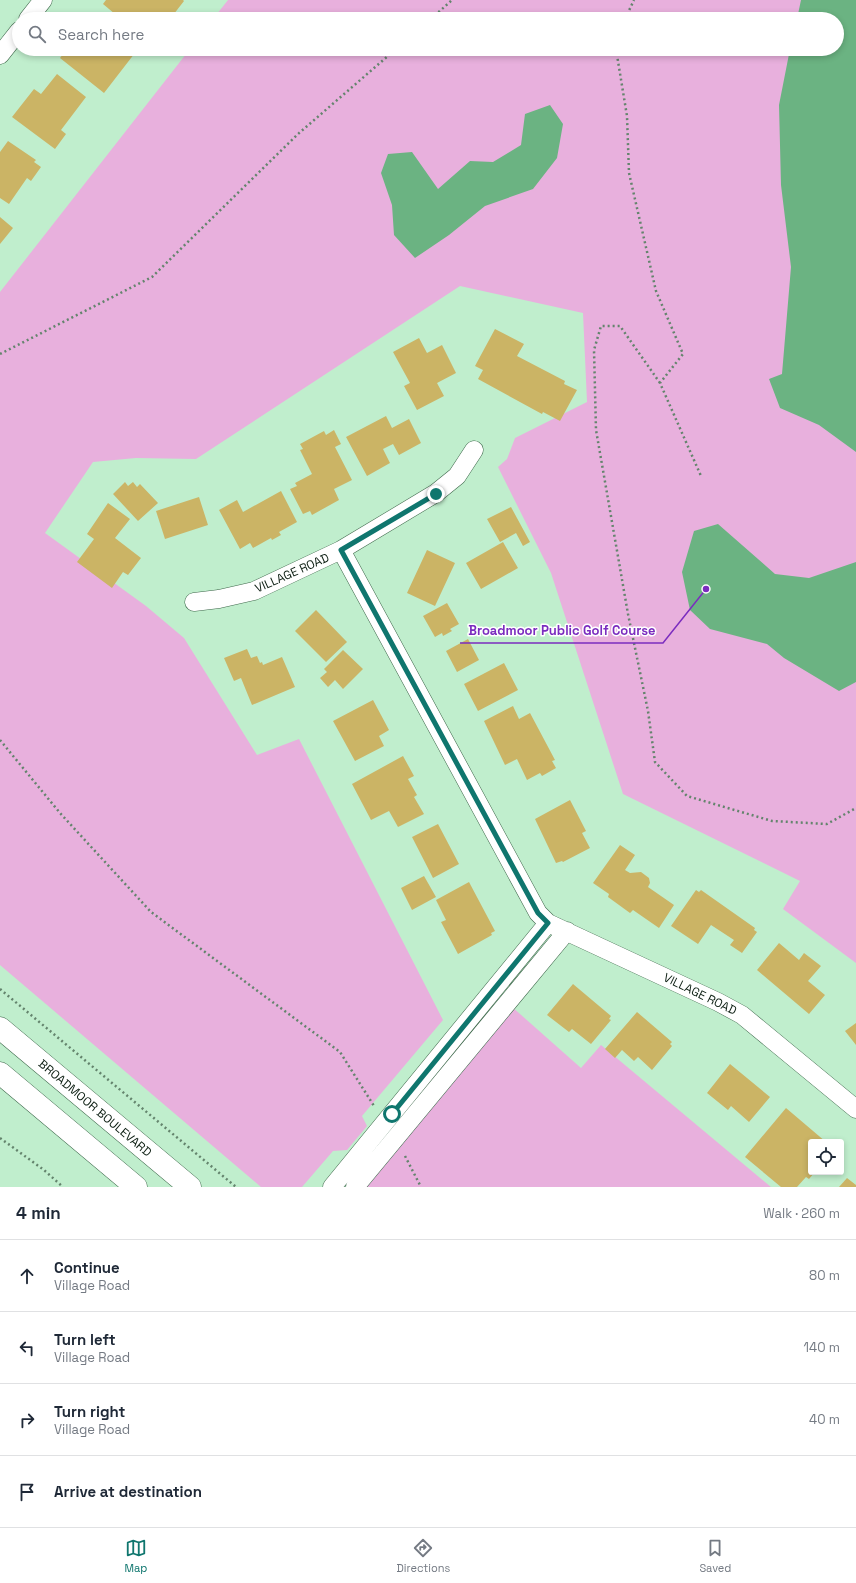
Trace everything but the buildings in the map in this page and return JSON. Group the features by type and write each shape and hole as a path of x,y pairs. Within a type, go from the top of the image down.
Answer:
{"main road":[{"name":"BROADMOOR BOULEVARD","path":"0,1028 190,1187"},
{"path":"0,1073 136,1187"}],"street":[{"path":"34,12 43,0"},
{"path":"0,55 12,40"},
{"name":"VILLAGE ROAD","path":"194,602 219,599 254,591 341,550 436,494 457,476 474,450"},
{"name":"VILLAGE ROAD","path":"341,550 538,913 548,923 718,1002 742,1015 856,1109"},
{"path":"332,1187 548,923"},
{"path":"355,1187 567,931"}],"path":[{"path":"438,12 452,0"},
{"path":"628,12 634,0"},
{"path":"0,354 152,277 298,134 388,56"},
{"path":"617,56 628,116 629,173 656,291 683,354 660,383"},
{"path":"702,476 660,383 620,326 601,326 594,350 596,430 628,614 648,711 655,762 687,796 772,821 827,824 856,808"},
{"path":"0,740 60,813 151,912 340,1052 385,1123"},
{"path":"0,989 236,1187"},
{"path":"0,1138 44,1170 63,1187"},
{"path":"395,1140 413,1170 421,1187"}],"shaded area":[{"path":"228,0 856,0 856,963 783,909 800,881 623,794 551,573 498,467 507,459 515,438 587,402 583,313 460,286 196,459 136,458 93,462 45,533 146,606 184,638 257,755 299,739 443,1020 362,1116 367,1126 347,1150 333,1151 302,1187 261,1187 0,965 0,292 185,56 844,56 844,12 219,12"},
{"path":"801,0 856,0 856,452 819,425 780,408 769,379 782,374 791,267 781,185 779,105 789,56 844,56 844,12 798,12"},
{"path":"550,105 563,124 557,158 533,189 485,206 449,235 415,258 394,235 392,205 381,173 388,154 412,152 438,189 470,161 493,162 521,145 525,114"},
{"path":"718,524 775,574 809,578 856,562 856,682 839,691 784,658 767,644 710,629 690,610 682,572 694,531"},
{"path":"511,1006 581,1068 601,1045 771,1187 363,1187"}],"place":[{"name":"Broadmoor Public Golf Course","path":"706,589"}],"route":[{"path":"392,1114 548,923 538,913 341,550 436,494"}]}
